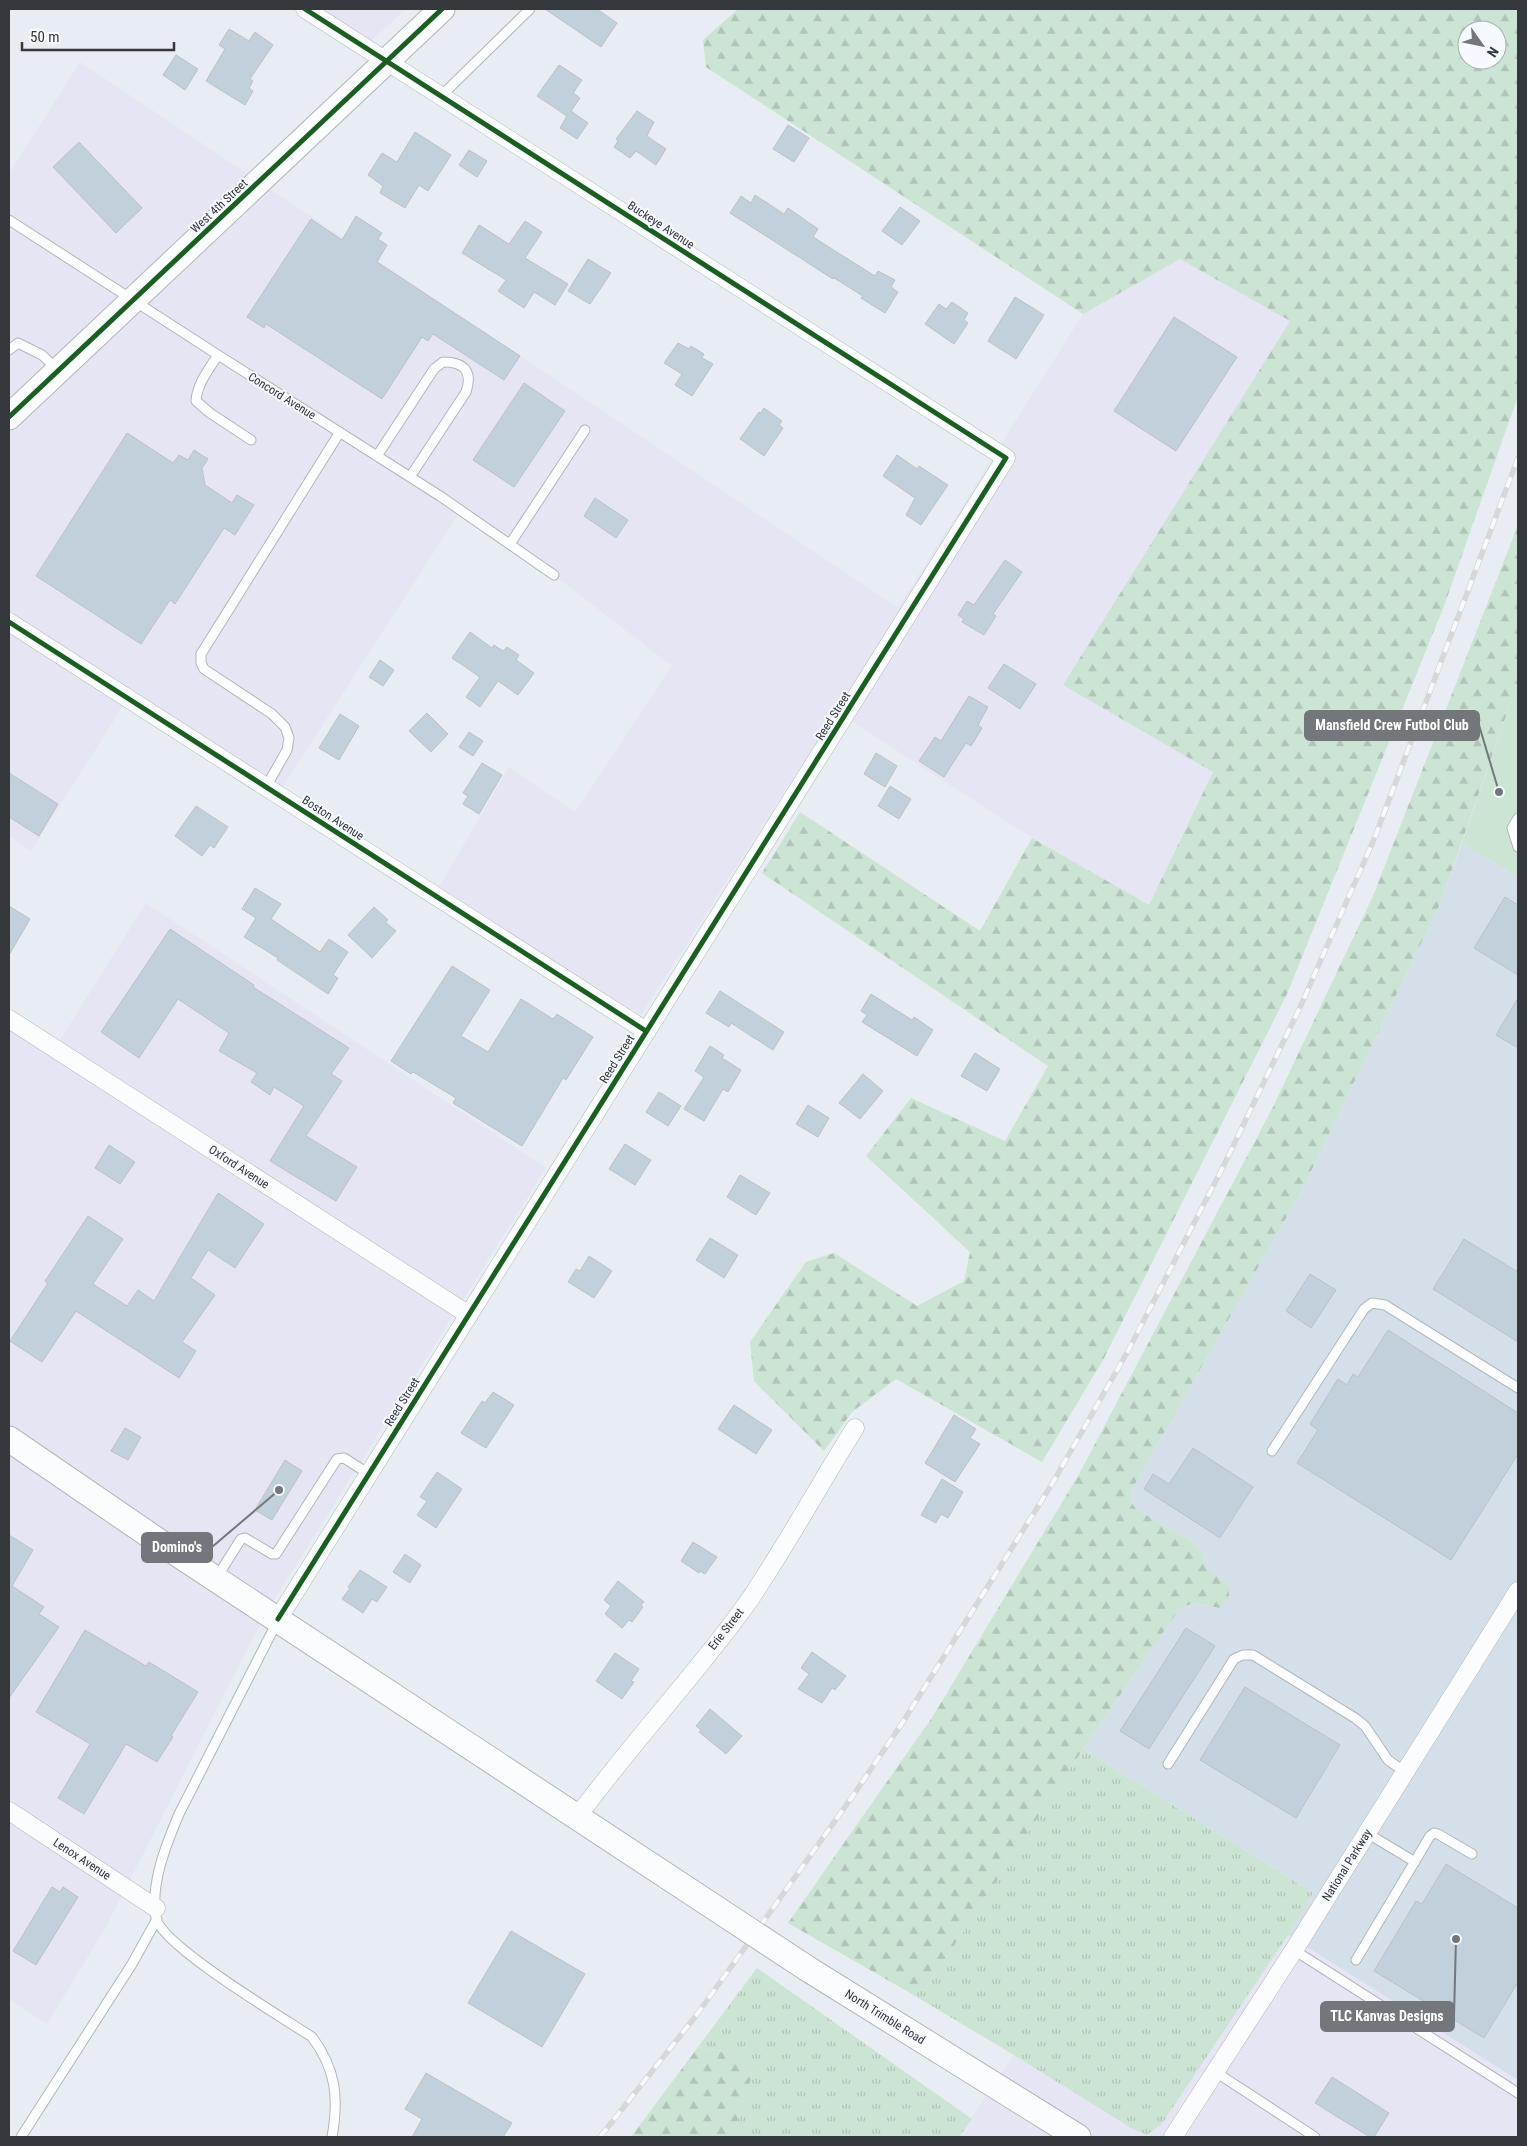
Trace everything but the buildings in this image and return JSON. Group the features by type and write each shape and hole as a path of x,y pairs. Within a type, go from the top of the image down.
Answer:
{"main road":[{"name":"West 4th Street","path":"9,417 442,9"},
{"name":"North Trimble Road","path":"9,1439 216,1580 578,1816 808,1969 1078,2137"}],"street":[{"name":"Buckeye Avenue","path":"305,9 1006,458"},
{"name":"Reed Street","path":"278,1619 1006,458"},
{"name":"Boston Avenue","path":"9,622 646,1031"},
{"name":"Oxford Avenue","path":"9,1020 469,1315"},
{"name":"Erie Street","path":"578,1816 601,1784 743,1608 781,1551 854,1428"},
{"name":"National Parkway","path":"1173,2137 1515,1602"},
{"name":"Lenox Avenue","path":"9,1810 156,1914"}],"lane":[{"path":"441,96 530,9"},
{"name":"Concord Avenue","path":"9,220 410,477 554,575"},
{"path":"9,350 18,344 42,355 58,370"},
{"path":"218,355 201,382 196,393 196,401 210,413 252,440"},
{"path":"377,456 434,369 443,362 460,365 467,372 470,380 466,392 410,477"},
{"path":"510,544 585,430"},
{"path":"266,787 287,750 289,738 285,727 272,714 204,669 201,663 201,654 340,432"},
{"path":"1518,818 1512,828 1518,848"},
{"path":"1272,1451 1364,1309 1372,1304 1384,1305 1518,1388"},
{"path":"216,1580 241,1539 248,1538 272,1554 276,1554 337,1459 344,1458 369,1474"},
{"path":"21,2137 132,1964 156,1914 158,1883 162,1862 173,1830 278,1619"},
{"path":"1168,1764 1234,1660 1243,1655 1253,1655 1355,1718 1365,1726 1388,1760 1405,1772"},
{"path":"1367,1833 1415,1862"},
{"path":"1356,1960 1430,1836 1438,1834 1472,1854"},
{"path":"156,1914 164,1934 192,1957 312,2037 325,2054 333,2076 336,2113 332,2137"},
{"path":"1294,1950 1518,2093"},
{"path":"1214,2071 1315,2137"}],"shaded area":[{"path":"321,9 406,9 371,41"},
{"path":"80,62 898,608 1083,314 1180,259 1290,321 1064,685 1213,772 1148,906 1032,838 836,711 641,1015 438,889 509,767 575,812 672,666 554,575 461,510 278,794 130,695 31,851 9,836 9,174"},
{"path":"1462,843 1518,877 1518,2080 1288,1935 1313,1893 1083,1749 1180,1608 1194,1603 1220,1608 1229,1585 1206,1568 1203,1555 1196,1544 1136,1509 1130,1500 1131,1491 1303,1188 1440,904"},
{"path":"146,903 546,1168 265,1614 107,1925 47,2024 9,1999 9,1020 55,1048"},
{"path":"1288,1935 1518,2080 1518,2137 959,2137 1014,2055 1131,2128 1148,2135 1161,2125"}],"green space":[{"path":"738,9 1518,9 1518,396 1444,606 1287,994 1103,1360 1042,1462 896,1379 852,1412 824,1451 754,1381 750,1342 806,1262 834,1253 917,1306 964,1281 970,1252 866,1156 911,1098 1005,1141 1048,1066 762,873 800,812 980,931 1032,838 1149,905 1213,772 1063,685 1290,321 1180,259 1083,314 706,67 703,40"},
{"path":"1518,525 1518,682 1440,904 1303,1188 1131,1491 1130,1500 1136,1509 1196,1544 1203,1555 1206,1568 1229,1585 1229,1599 1220,1608 1194,1603 1180,1608 1083,1749 924,1991 905,1990 788,1923 933,1716 1078,1476 1273,1107 1373,896"},
{"path":"1518,682 1518,877 1462,843"},
{"path":"1083,1749 1313,1893 1288,1935 1161,2125 1147,2135 1131,2128 905,1990 924,1991"},
{"path":"757,1968 972,2119 959,2137 732,2137 752,2076 738,2054 698,2047"},
{"path":"698,2047 738,2054 752,2076 732,2137 631,2137"}],"railway":[{"path":"600,2137 695,2017 901,1725 1052,1484 1128,1351 1224,1165 1302,1003 1375,837 1518,458"}],"cycle path":[{"path":"278,1619 1006,458 305,9"},
{"path":"9,417 442,9"},
{"path":"9,622 646,1031"}],"place":[{"name":"Mansfield Crew Futbol Club","path":"1499,792"},
{"name":"Domino's","path":"279,1490"},
{"name":"TLC Kanvas Designs","path":"1456,1939"}]}
